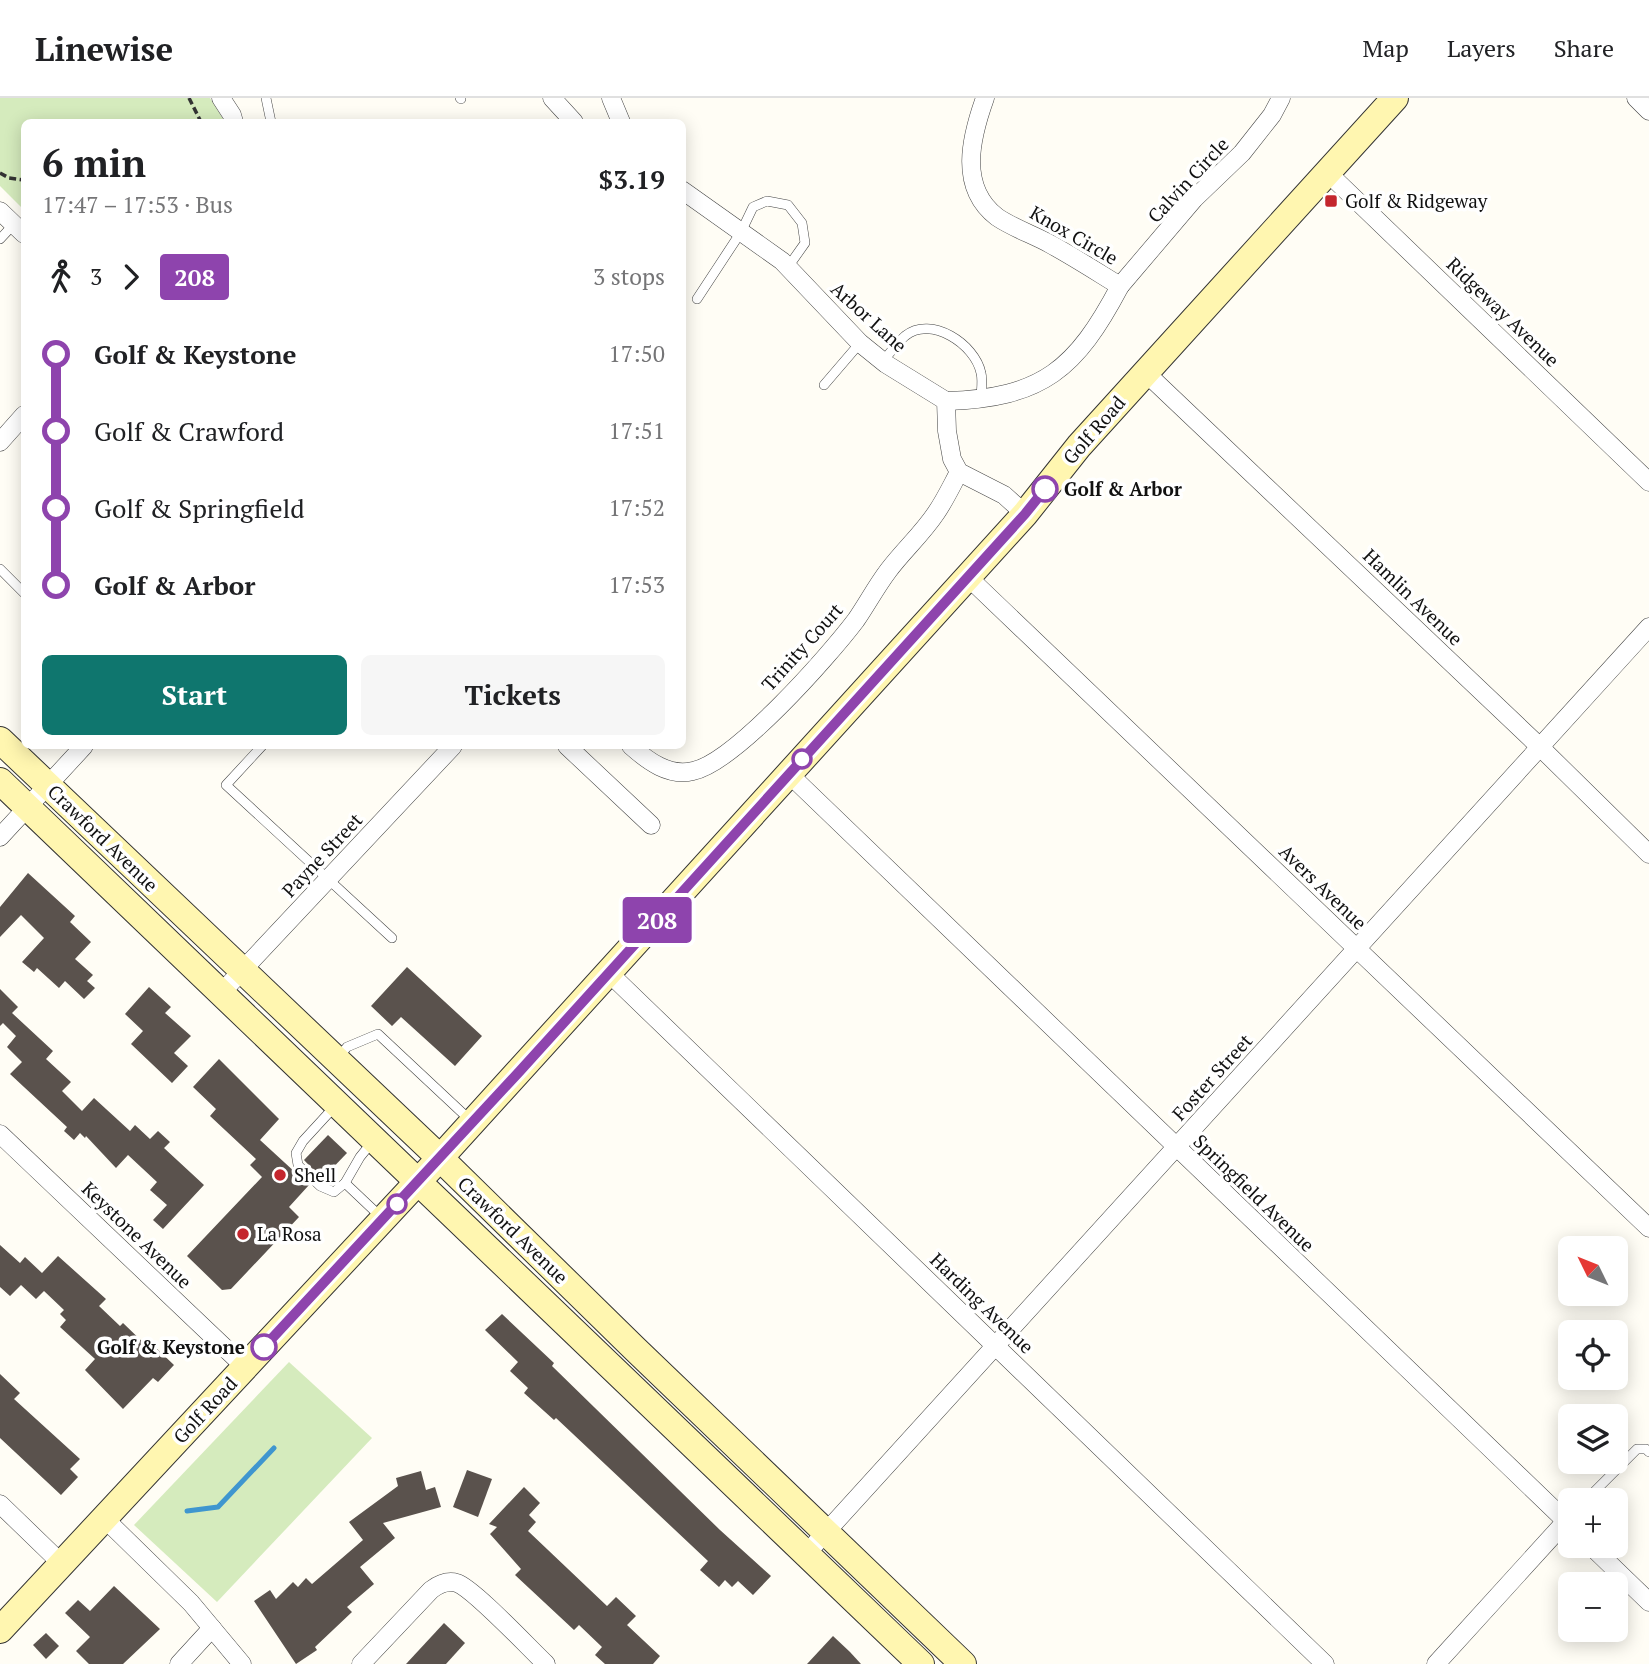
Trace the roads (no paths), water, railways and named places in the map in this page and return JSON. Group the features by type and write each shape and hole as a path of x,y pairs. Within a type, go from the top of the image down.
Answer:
{"main road":[{"name":"Golf Road","path":"0,1630 609,973 1025,514 1079,446 1395,98"},
{"name":"Crawford Avenue","path":"0,740 440,1158 963,1664"},
{"name":"Crawford Avenue","path":"0,781 921,1664"}],"street":[{"path":"221,98 233,119"},
{"path":"552,98 570,119"},
{"path":"611,98 620,119"},
{"name":"Knox Circle","path":"946,401 981,400 1020,391 1047,378 1075,355 1098,327 1119,286 1051,244 997,217 983,201 971,178 970,156 985,98"},
{"name":"Calvin Circle","path":"1119,286 1194,199 1242,153 1272,115 1281,98"},
{"path":"1636,98 1649,111"},
{"name":"Ridgeway Avenue","path":"1327,172 1649,482"},
{"name":"Arbor Lane","path":"686,194 788,267 860,342 883,361 946,401"},
{"path":"0,211 19,229"},
{"name":"Hamlin Avenue","path":"1146,373 1649,854"},
{"path":"946,401 952,459 960,472 1004,495 1025,514"},
{"path":"0,442 21,418"},
{"name":"Trinity Court","path":"635,749 654,764 678,772 693,771 721,757 759,725 823,660 857,618 886,573 936,513 960,472"},
{"name":"Avers Avenue","path":"968,577 1649,1228"},
{"name":"Foster Street","path":"806,1554 1649,627"},
{"path":"0,837 81,749"},
{"name":"Payne Street","path":"222,992 450,749"},
{"path":"570,749 651,825"},
{"name":"Springfield Avenue","path":"789,774 1558,1511"},
{"name":"Harding Avenue","path":"609,973 1325,1664"},
{"name":"Keystone Avenue","path":"0,1134 245,1367"},
{"path":"0,1504 62,1564"},
{"path":"104,1518 191,1603 242,1664"},
{"path":"1436,1664 1558,1532"},
{"path":"1603,1558 1649,1602"},
{"path":"361,1664 431,1590 450,1582 458,1583 474,1595 546,1664"},
{"path":"179,1664 212,1628"}],"lane":[{"path":"266,98 270,119"},
{"path":"697,299 741,232 753,208 767,201 788,205 802,223 805,243 788,267"},
{"path":"0,239 19,229"},
{"path":"883,361 905,335 920,328 945,332 969,350 981,372 981,400"},
{"path":"824,385 860,342"},
{"path":"0,569 21,590"},
{"path":"259,749 226,785 392,938"},
{"path":"336,1059 347,1047 378,1034 472,1122"},
{"path":"338,1103 303,1141 296,1153 299,1165 320,1186 334,1192 345,1183 375,1138"},
{"path":"345,1183 383,1219"},
{"path":"1597,1488 1637,1449 1646,1449 1649,1452"}],"waterway":[{"path":"187,1511 218,1507 274,1448"}],"place":[{"name":"Golf & Ridgeway","path":"1331,201"},
{"name":"Golf & Arbor","path":"1045,489"},
{"name":"Shell","path":"280,1175"},
{"name":"La Rosa","path":"243,1234"},
{"name":"Golf & Keystone","path":"264,1347"}]}
